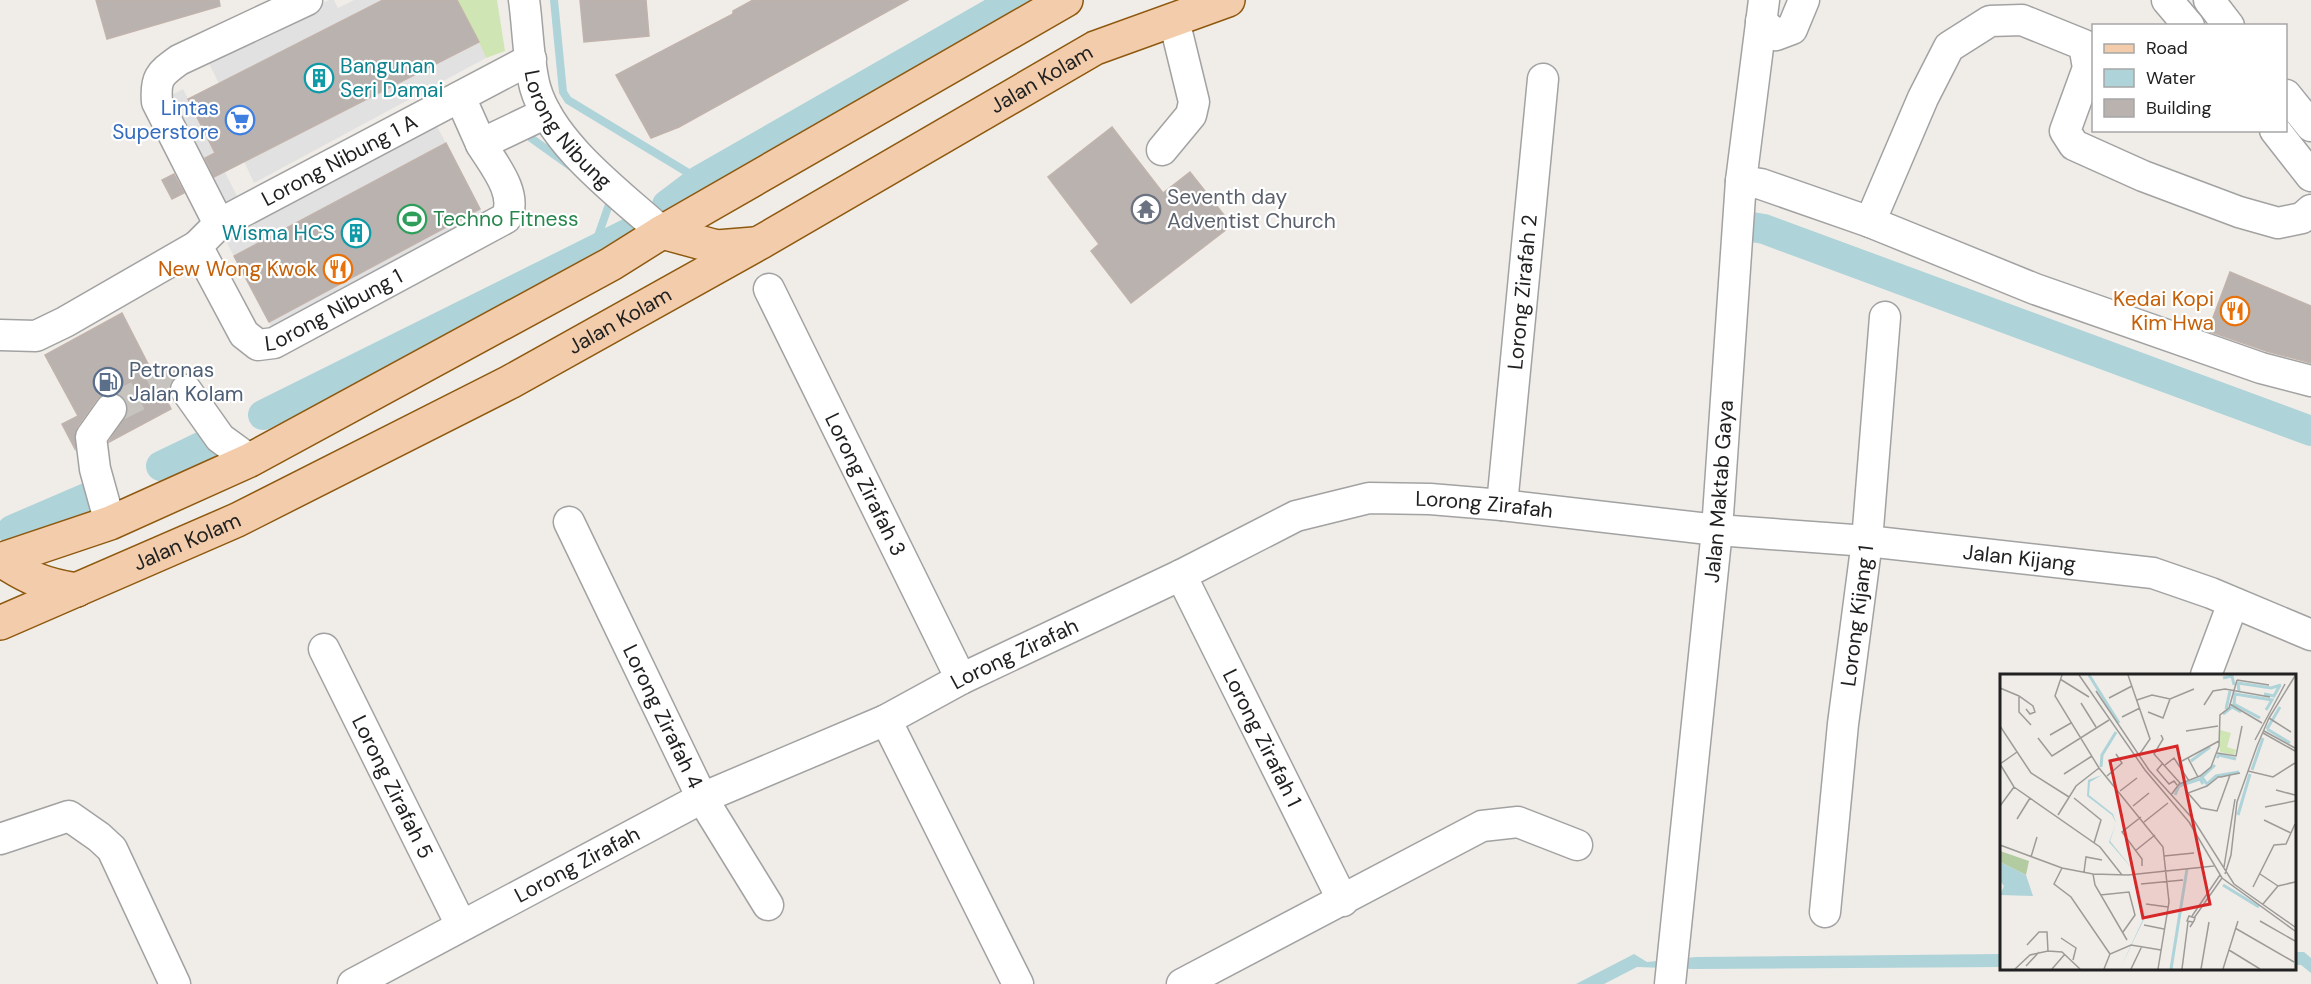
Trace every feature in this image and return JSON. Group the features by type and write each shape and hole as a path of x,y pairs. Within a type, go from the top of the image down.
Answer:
{"main road":[{"path":"0,560 111,523 250,460 612,264 662,232 1066,0"},
{"name":"Jalan Kolam","path":"0,623 237,520 510,382 761,242 1095,48 1228,0"},
{"path":"662,232 717,247 736,247 761,242"},
{"path":"0,560 25,576 48,586 77,590"}],"street":[{"path":"219,224 157,102 155,86 160,74 179,60 307,0"},
{"name":"Lorong Nibung","path":"524,0 536,88 546,113 580,158 662,232"},
{"path":"1763,10 1776,35 1792,29 1804,0"},
{"path":"2167,0 2187,24"},
{"path":"2209,0 2227,24"},
{"name":"Jalan Maktab Gaya","path":"1670,984 1717,530 1741,181 1763,10"},
{"path":"1162,150 1191,115 1194,102 1174,20"},
{"path":"1870,222 1923,98 1949,48 1990,21 2022,20 2084,45 2088,68 2065,131 2074,145 2143,176 2268,220 2289,222 2302,218 2311,210"},
{"name":"Lorong Nibung 1 A","path":"197,246 219,224 531,59"},
{"name":"Lorong Zirafah 2","path":"1502,505 1543,79"},
{"path":"2287,96 2311,126"},
{"path":"460,97 481,144 546,113"},
{"path":"2278,132 2311,176"},
{"name":"Lorong Nibung 1","path":"197,246 244,334 258,345 274,343 506,218 510,210 509,194 481,144"},
{"path":"1741,181 1761,184 1870,222 2036,289 2261,368 2311,381"},
{"path":"0,336 36,336 197,246"},
{"name":"Lorong Zirafah 3","path":"769,289 961,679"},
{"name":"Lorong Kijang 1","path":"1825,912 1843,724 1866,541 1885,317"},
{"path":"186,390 220,438 250,460"},
{"path":"111,409 91,437 95,469 111,523"},
{"name":"Lorong Zirafah","path":"353,984 702,798 886,720 961,679 1180,575 1296,516 1369,498 1430,499 1717,530"},
{"name":"Lorong Zirafah 4","path":"569,522 702,798 768,905"},
{"name":"Jalan Kijang","path":"1717,530 1866,541 2153,573 2311,635"},
{"name":"Lorong Zirafah 1","path":"1180,575 1343,902"},
{"path":"2206,674 2233,603"},
{"name":"Lorong Zirafah 5","path":"324,649 461,925"},
{"path":"886,720 1018,984"},
{"path":"0,839 69,816 99,837 112,849 175,984"},
{"path":"1182,984 1343,902 1482,826 1518,822 1577,845"}],"green space":[{"path":"457,0 497,0 505,51 486,58"}],"shaded area":[{"path":"329,0 334,0 338,8 354,0 383,0 219,84 208,61"},
{"path":"479,42 486,58 254,183 244,161"},
{"path":"183,89 237,196 220,205 166,98"},
{"path":"435,123 446,143 234,256 223,236"},
{"path":"480,209 486,219 274,332 269,322"}],"water":[{"path":"2296,952 2304,952 2311,958 2311,973 2301,965 2296,965"},
{"path":"1634,954 1647,962 1696,957 2000,954 2000,967 1694,969 1637,967 1604,984 1576,984"}],"building":[{"path":"96,0 219,0 220,6 107,39"},
{"name":"Bangunan Seri Damai","path":"383,0 457,0 479,42 214,177 205,158 215,153 188,99"},
{"path":"580,0 646,0 649,36 584,42"},
{"path":"753,0 908,0 679,127 651,138 616,75 733,14 733,11"},
{"name":"Seventh day Adventist Church","path":"1112,127 1163,193 1190,172 1232,225 1131,303 1091,251 1099,244 1048,177"},
{"name":"Wisma HCS","path":"446,143 480,209 269,322 234,256"},
{"path":"174,174 184,193 172,199 162,180"},
{"path":"2230,272 2311,306 2311,363 2266,351 2208,331"},
{"name":"Petronas Jalan Kolam","path":"122,313 171,409 109,442 128,410 126,401 121,395 104,393 77,427 75,449 62,424 78,416 45,355"}],"waterway":[{"path":"554,0 563,92 568,100 700,180"},
{"path":"667,205 700,180 1015,0"},
{"path":"531,138 570,166"},
{"path":"592,253 612,196"},
{"path":"1752,227 1764,229 2311,431"},
{"path":"263,415 629,233"},
{"path":"161,466 213,441"},
{"path":"12,530 91,496"}],"tunnel":[{"path":"111,409 168,381 186,390"}],"place":[{"name":"Bangunan Seri Damai","path":"319,78"},
{"name":"Lintas Superstore","path":"240,120"},
{"name":"Seventh day Adventist Church","path":"1146,209"},
{"name":"Techno Fitness","path":"412,219"},
{"name":"Wisma HCS","path":"356,233"},
{"name":"New Wong Kwok","path":"338,269"},
{"name":"Kedai Kopi Kim Hwa","path":"2235,311"},
{"name":"Petronas Jalan Kolam","path":"108,382"}]}
